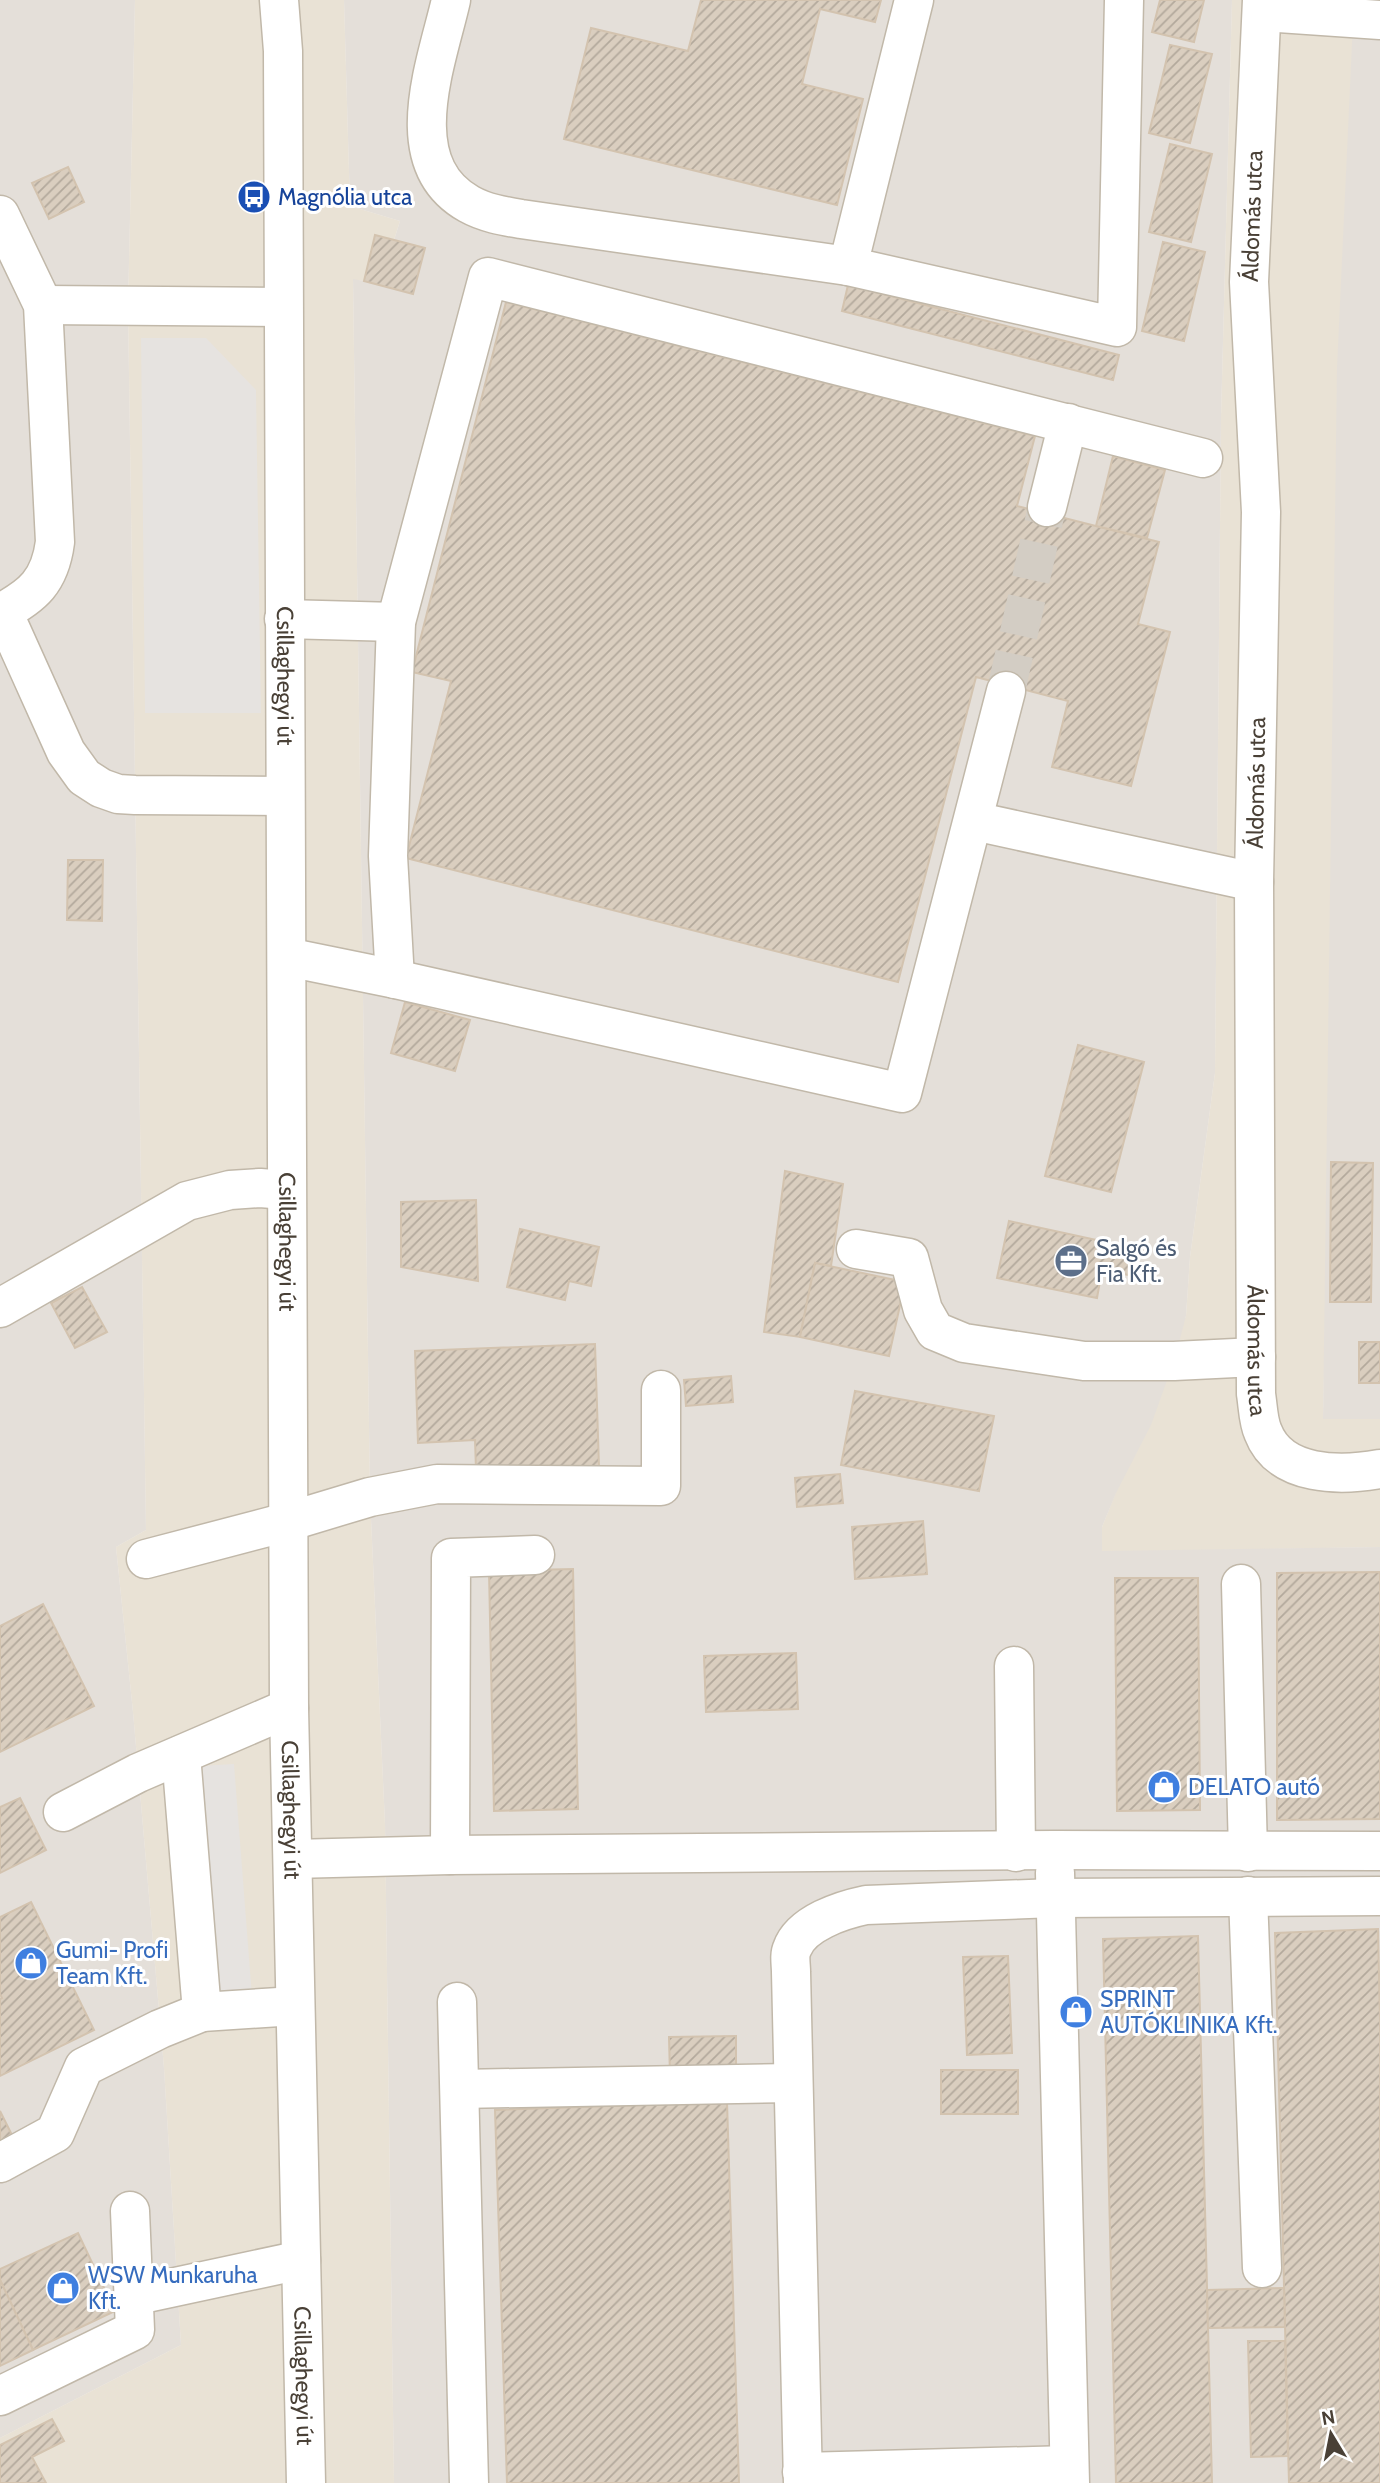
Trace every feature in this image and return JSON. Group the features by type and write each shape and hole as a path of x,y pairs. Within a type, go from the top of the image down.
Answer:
{"street":[{"name":"Csillaghegyi út","path":"279,0 283,51 289,1708 306,2483"},
{"path":"451,0 426,108 426,141 434,164 445,183 467,204 491,214 521,219 848,266 1117,327 1125,0"},
{"path":"848,266 914,0"},
{"path":"1262,6 1380,20"},
{"name":"Áldomás utca","path":"1262,6 1249,282 1261,512 1254,883 1256,1394 1263,1432 1275,1451 1297,1467 1324,1472 1380,1469"},
{"path":"0,215 43,305 55,542 44,578 33,593 1,612 66,752 84,777 101,788 118,793 285,796"},
{"path":"395,979 388,856 396,622 488,277 1203,458"},
{"path":"43,305 283,307"},
{"path":"1047,508 1068,423"},
{"path":"284,619 396,622"},
{"path":"287,957 902,1093 1006,691"},
{"path":"974,821 1254,883"},
{"path":"0,1308 187,1201 230,1190 286,1190"},
{"path":"856,1249 909,1258 923,1310 935,1331 964,1343 1084,1361 1256,1357"},
{"path":"146,1559 370,1497 436,1484 661,1486 661,1390"},
{"path":"450,1855 451,1558 535,1555"},
{"path":"1241,1584 1248,1852"},
{"path":"1014,1665 1016,1852"},
{"path":"63,1812 138,1773 289,1708"},
{"path":"181,1755 202,2011"},
{"path":"293,1859 450,1855 1054,1850 1380,1851"},
{"path":"1054,1850 1055,1898 1069,2474 803,2478 791,1950 802,1936 821,1921 843,1910 866,1905 1055,1898 1380,1896"},
{"path":"1248,1896 1262,2268"},
{"path":"457,2002 469,2483"},
{"path":"0,2163 55,2133 84,2067 202,2011 295,2006"},
{"path":"460,2089 793,2083"},
{"path":"0,2396 135,2330 130,2211"},
{"path":"133,2296 301,2260"}],"shaded area":[{"path":"0,0 135,0 128,306 146,1530 116,1547 164,2068 181,2345 0,2438"},
{"path":"135,0 344,0 350,206 400,221 394,240 375,236 364,281 353,280 370,1497 385,1824 394,2483 0,2483 0,2438 181,2345 164,2068 116,1547 146,1530 128,306"},
{"path":"344,0 1232,0 1221,417 1215,1073 1190,1257 1186,1316 1174,1361 1151,1425 1116,1493 1102,1527 1102,1551 1380,1547 1380,2483 394,2483 385,1824 370,1497 353,279 364,281 375,235 394,240 400,221 350,206"},
{"path":"1232,0 1354,0 1323,1418 1380,1419 1380,1547 1102,1552 1102,1527 1186,1316 1190,1257 1215,1073 1221,417"},
{"path":"1354,0 1380,0 1380,1419 1323,1419 1337,368"},
{"path":"141,338 206,338 256,390 261,713 145,713"},
{"path":"234,1764 252,1996 221,1999 202,1766"}],"building":[{"path":"701,0 881,0 875,22 820,9 802,84 863,99 837,205 564,139 591,28 688,51"},
{"path":"1160,0 1204,0 1194,42 1152,32"},
{"path":"1170,45 1212,54 1190,143 1149,133"},
{"path":"1170,144 1212,154 1191,242 1149,232"},
{"path":"68,167 84,202 49,219 32,183"},
{"path":"375,235 425,248 413,294 364,281"},
{"path":"1163,242 1205,252 1184,341 1142,331"},
{"path":"848,285 1119,355 1113,380 842,311"},
{"path":"506,302 1035,436 1017,506 1159,542 1138,624 1170,632 1131,786 1052,767 1068,701 976,677 898,982 406,858 451,681 412,672"},
{"path":"1113,456 1165,470 1147,538 1096,526"},
{"path":"68,860 103,860 102,921 67,920"},
{"path":"405,1002 470,1020 455,1071 391,1053"},
{"path":"1078,1045 1144,1062 1111,1192 1045,1176"},
{"path":"1331,1162 1373,1163 1371,1302 1330,1302"},
{"path":"785,1171 843,1184 831,1266 815,1263 800,1337 764,1332"},
{"path":"476,1200 478,1281 401,1267 401,1202"},
{"path":"1009,1221 1138,1249 1134,1276 1102,1270 1097,1298 997,1278"},
{"path":"520,1229 599,1247 591,1286 569,1281 565,1300 507,1287"},
{"path":"815,1263 905,1282 889,1356 800,1337"},
{"path":"82,1287 107,1332 75,1348 51,1303"},
{"path":"1359,1342 1380,1342 1380,1383 1359,1383"},
{"path":"595,1344 599,1467 476,1470 475,1440 418,1443 415,1351"},
{"path":"731,1376 733,1402 686,1406 684,1380"},
{"path":"855,1391 994,1416 979,1491 841,1465"},
{"path":"840,1474 843,1503 797,1507 795,1478"},
{"path":"923,1521 927,1574 855,1579 852,1527"},
{"path":"573,1569 578,1809 494,1811 489,1571"},
{"path":"1380,1572 1380,1819 1277,1820 1277,1573"},
{"path":"1115,1578 1198,1578 1200,1810 1117,1811"},
{"path":"43,1604 94,1706 0,1752 0,1626"},
{"path":"796,1653 798,1709 706,1712 704,1656"},
{"path":"20,1798 46,1850 0,1873 0,1807"},
{"name":"Gumi- Profi Team Kft.","path":"31,1902 94,2030 0,2076 0,1917"},
{"path":"1378,1929 1380,2483 1289,2483 1275,1933"},
{"path":"1198,1936 1212,2483 1116,2483 1103,1939"},
{"path":"1008,1956 1012,2053 967,2055 963,1957"},
{"path":"736,2036 736,2075 670,2077 669,2037"},
{"path":"941,2070 1018,2070 1018,2114 941,2114"},
{"path":"727,2102 739,2483 507,2483 495,2110"},
{"path":"0,2111 12,2135 0,2141"},
{"path":"78,2233 115,2311 33,2350 0,2280 0,2269"},
{"path":"0,2280 33,2350 0,2366"},
{"path":"1284,2288 1285,2327 1208,2328 1207,2290"},
{"path":"1248,2341 1285,2341 1288,2456 1251,2457"},
{"path":"52,2419 64,2441 32,2457 46,2483 0,2483 0,2445"}],"tunnel":[{"path":"1006,691 1047,507"}],"place":[{"name":"Magnólia utca","path":"254,197"},
{"name":"Salgó és Fia Kft.","path":"1071,1261"},
{"name":"DELATO autó","path":"1164,1787"},
{"name":"Gumi- Profi Team Kft.","path":"31,1963"},
{"name":"SPRINT AUTÓKLINIKA Kft.","path":"1076,2012"},
{"name":"WSW Munkaruha Kft.","path":"63,2288"}]}
